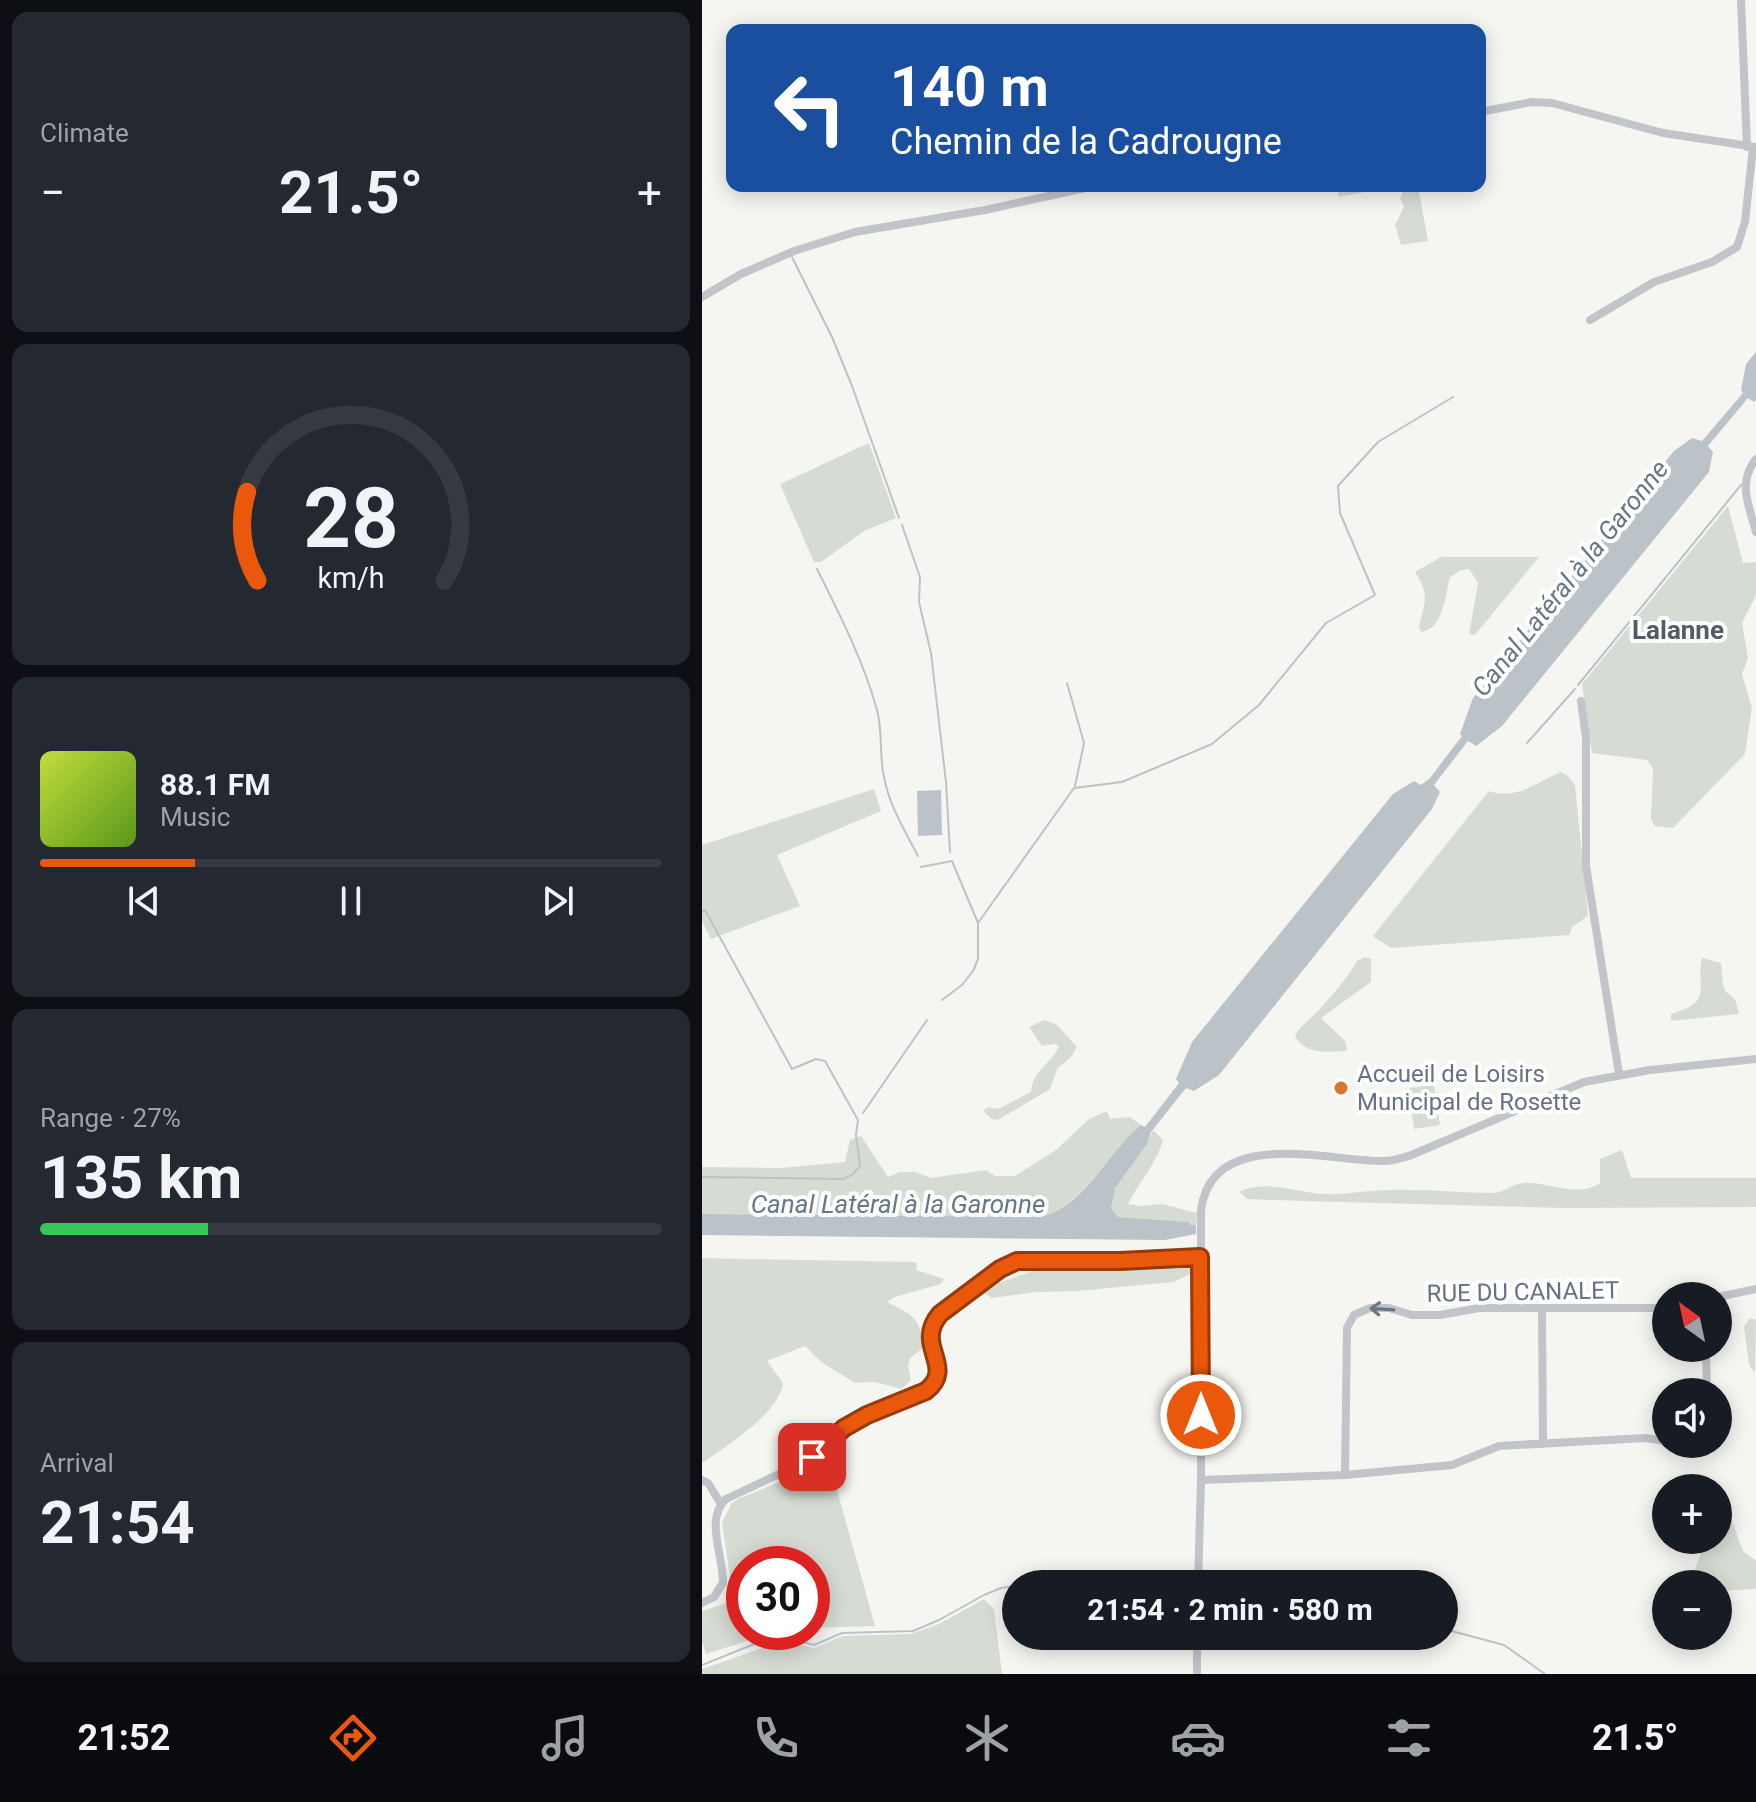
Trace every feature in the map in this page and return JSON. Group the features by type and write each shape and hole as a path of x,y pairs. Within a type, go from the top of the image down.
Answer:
{"street":[{"path":"1590,320 1654,282 1712,262 1737,247 1743,235 1752,147 1741,0"},
{"path":"1486,111 1532,102 1552,103 1630,126 1752,147"},
{"path":"702,297 741,274 794,251 855,232 985,210 1067,192"},
{"path":"1756,459 1744,480 1756,532"},
{"path":"1581,701 1586,738 1586,866 1619,1074"},
{"path":"1198,1570 1203,1198 1220,1172 1246,1160 1286,1153 1384,1161 1409,1156 1560,1090 1619,1074 1756,1059"},
{"path":"721,1504 812,1457 844,1428 867,1415 926,1391 933,1385 939,1370 930,1338 933,1322 1000,1269 1026,1259 1120,1261 1200,1257"},
{"path":"1732,1294 1756,1289"},
{"name":"RUE DU CANALET","path":"1345,1475 1347,1328 1357,1313 1379,1307 1412,1315 1449,1315 1479,1308 1652,1308"},
{"path":"1542,1310 1543,1444"},
{"path":"1201,1480 1345,1475 1452,1465 1499,1446 1652,1439"},
{"path":"702,1480 708,1483 721,1504 716,1530 723,1583 714,1597 702,1603"},
{"path":"1197,1650 1197,1674"}],"shaded area":[{"path":"1338,192 1364,192 1339,197"},
{"path":"1403,192 1419,192 1428,241 1401,245 1395,225 1404,207 1400,198"},
{"path":"1756,352 1756,400 1754,402 1748,398 1708,446 1713,452 1709,472 1502,726 1476,746 1468,741 1434,785 1440,792 1432,809 1219,1075 1194,1091 1186,1088 1151,1132 1147,1144 1115,1188 1111,1208 1118,1217 1189,1222 1196,1225 1196,1234 1165,1240 702,1235 702,1214 1041,1217 1071,1201 1128,1137 1141,1125 1145,1127 1179,1083 1176,1079 1192,1042 1393,794 1414,781 1421,785 1430,778 1462,736 1460,734 1473,698 1674,451 1692,438 1702,441 1743,393 1746,364"},
{"path":"869,443 896,518 864,531 821,562 814,562 780,484"},
{"path":"1728,506 1743,563 1756,562 1756,595 1742,623 1748,658 1742,674 1752,708 1745,754 1673,828 1655,826 1651,819 1653,768 1647,760 1592,753 1582,684"},
{"path":"1441,557 1539,557 1475,635 1469,634 1478,583 1469,569 1450,577 1439,618 1429,629 1421,632 1424,593 1415,572"},
{"path":"1561,772 1575,785 1588,916 1572,927 1570,935 1391,948 1373,936 1489,791 1517,792"},
{"path":"874,789 881,811 777,855 800,906 711,939 702,921 702,845"},
{"path":"941,790 942,835 918,836 917,791"},
{"path":"1365,957 1371,959 1371,982 1321,1018 1345,1041 1347,1051 1318,1051 1305,1047 1295,1037 1299,1030 1333,995 1357,961"},
{"path":"1702,958 1721,963 1725,991 1735,999 1739,1014 1671,1021 1671,1014 1685,1009 1698,999"},
{"path":"1045,1020 1057,1025 1077,1047 1057,1069 1050,1089 998,1120 992,1119 983,1111 988,1107 998,1109 1031,1092 1038,1073 1056,1052 1059,1046 1042,1046 1029,1027"},
{"path":"1434,1085 1440,1125 1414,1129 1409,1088"},
{"path":"1107,1111 1110,1119 1130,1117 1141,1125 1083,1190 1057,1211 1041,1217 702,1214 702,1167 781,1168 845,1162 850,1140 861,1136 888,1177 900,1172 915,1172 931,1178 986,1170 995,1176 1015,1176 1056,1150 1089,1119"},
{"path":"1153,1130 1163,1140 1128,1204 1162,1204 1197,1213 1196,1225 1118,1217 1111,1208 1112,1197 1121,1177"},
{"path":"1622,1150 1631,1178 1756,1178 1756,1207 1566,1208 1302,1201 1247,1199 1239,1192 1270,1186 1323,1194 1382,1190 1494,1193 1523,1183 1582,1189 1600,1183 1600,1159"},
{"path":"702,1258 915,1262 916,1270 944,1279 941,1284 887,1302 914,1318 922,1337 923,1348 910,1358 911,1380 901,1389 875,1382 855,1383 821,1362 805,1346 767,1361 783,1383 772,1406 738,1438 702,1463"},
{"path":"1183,1264 1190,1269 1190,1274 1174,1282 992,1298 984,1293 983,1288 1048,1266"},
{"path":"1750,1318 1756,1320 1755,1373 1749,1365 1744,1327"},
{"path":"829,1461 875,1626 830,1627 830,1546 726,1546 726,1549 722,1522 732,1503"},
{"path":"1732,1521 1743,1551 1756,1561 1756,1589 1732,1590 1732,1570 1695,1570 1701,1554 1732,1554"},
{"path":"984,1599 994,1609 1002,1674 702,1674 702,1669 757,1650 830,1650 830,1641 843,1636 910,1634 939,1624"},
{"path":"726,1603 726,1648 706,1654 702,1642 702,1611"}],"waterway":[{"path":"792,257 832,337 899,518"},
{"path":"942,1000 962,985 973,971 978,959 978,923 1074,788 1122,782 1212,744 1259,705 1326,623 1375,595 1340,513 1338,486 1378,442 1453,397"},
{"path":"1578,685 1741,485"},
{"path":"902,525 920,577 919,602 931,653 946,782 950,852"},
{"path":"817,569 865,673 879,718 886,787 918,856"},
{"path":"1067,683 1084,743 1075,786"},
{"path":"1527,743 1575,689"},
{"path":"921,867 952,861 978,923"},
{"name":"Canal Latéral à la Garonne","path":"702,912 705,910 792,1069 816,1059 825,1061 858,1120 856,1135 860,1166 844,1179 702,1177"},
{"path":"863,1113 927,1020"},
{"path":"702,1665 777,1635 814,1645 842,1633 913,1631 1002,1588"},
{"path":"1458,1633 1504,1645 1545,1674"}],"place":[{"name":"Accueil de Loisirs Municipal de Rosette","path":"1341,1088"}],"district":[{"name":"Lalanne","path":"1678,630"}],"route":[{"path":"812,1457 844,1428 933,1385 939,1370 930,1338 933,1322 1000,1269 1026,1259 1120,1261 1200,1257 1201,1415"}]}
